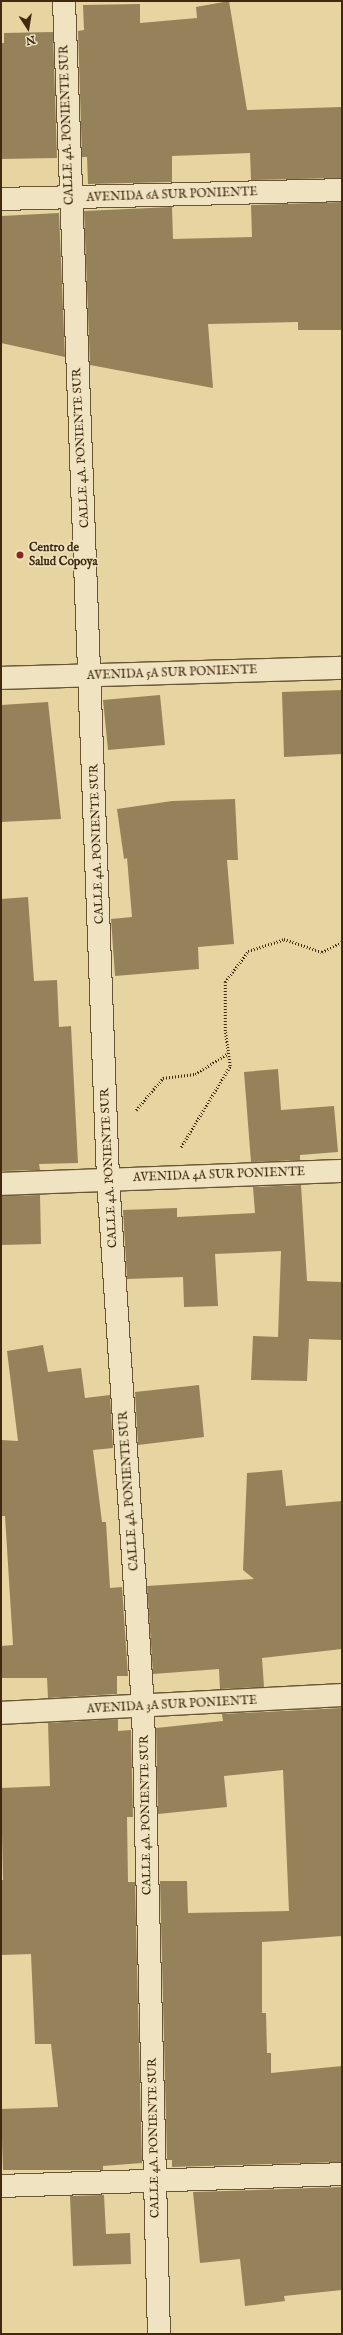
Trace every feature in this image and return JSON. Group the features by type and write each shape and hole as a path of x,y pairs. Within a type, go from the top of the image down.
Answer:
{"street":[{"name":"CALLE 4A. PONIENTE SUR","path":"64,1 69,198 91,676 108,1179 143,1708 159,2334"},
{"name":"AVENIDA 6A SUR PONIENTE","path":"1,199 342,190"},
{"name":"AVENIDA 5A SUR PONIENTE","path":"1,678 342,668"},
{"name":"AVENIDA 4A SUR PONIENTE","path":"1,1184 342,1171"},
{"name":"AVENIDA 3A SUR PONIENTE","path":"1,1713 143,1708 342,1695"},
{"path":"1,2186 342,2174"}],"path":[{"path":"163,1177 230,1066 228,1053 225,982 248,951 284,939 322,952 342,942"},
{"path":"134,1112 163,1078 195,1074 228,1053"}],"building":[{"path":"229,1 247,110 342,107 342,178 251,180 250,153 172,156 172,182 88,184 87,157 82,157 78,31 84,30 83,5 140,4 140,23 197,18 196,7"},
{"path":"53,32 57,158 1,159 1,43 4,43 4,33"},
{"path":"342,202 342,330 298,330 298,322 208,324 213,388 90,365 84,211 172,207 173,239 252,237 251,205"},
{"path":"59,213 65,357 1,343 1,216"},
{"path":"342,690 342,754 284,757 282,692"},
{"path":"160,695 165,745 108,750 103,700"},
{"path":"48,702 61,819 1,822 1,705"},
{"path":"235,799 238,860 227,860 234,944 198,947 199,969 115,976 111,919 132,917 127,858 124,859 117,809 172,801"},
{"path":"28,897 34,981 57,980 59,1027 71,1026 78,1163 39,1164 40,1170 1,1171 1,899"},
{"path":"278,1069 281,1110 334,1106 338,1152 300,1155 300,1160 251,1162 244,1072"},
{"path":"301,1185 307,1281 342,1282 342,1340 309,1339 307,1381 251,1380 253,1336 278,1337 281,1251 215,1254 218,1306 184,1307 183,1277 127,1279 123,1210 177,1208 177,1217 255,1213 253,1187"},
{"path":"40,1195 41,1244 1,1245 1,1196"},
{"path":"43,1345 48,1372 81,1368 85,1398 110,1395 113,1448 93,1450 102,1522 106,1522 110,1588 122,1587 128,1676 117,1676 117,1694 48,1698 47,1678 1,1678 1,1646 13,1645 5,1516 1,1516 1,1440 18,1441 7,1351"},
{"path":"199,1385 204,1437 138,1445 135,1392"},
{"path":"282,1470 286,1506 342,1501 342,1649 262,1658 264,1687 220,1689 219,1669 153,1674 147,1586 254,1579 243,1570 247,1473"},
{"path":"342,1708 342,1936 262,1942 262,2013 266,2013 267,2053 271,2053 271,2073 342,2066 342,2162 172,2167 172,2160 167,2160 160,1881 187,1881 188,1913 289,1911 283,1770 224,1776 227,1807 158,1814 156,1728 223,1721 222,1714"},
{"path":"118,1719 118,1731 131,1730 133,1817 127,1817 128,1882 135,1882 142,2163 103,2166 103,2170 3,2170 1,2109 58,2107 51,2044 35,2044 31,1954 1,1955 1,1880 3,1880 1,1788 50,1786 48,1723"},
{"path":"342,2187 342,2290 284,2296 285,2301 245,2306 240,2259 200,2263 193,2192"},
{"path":"104,2195 106,2234 130,2233 131,2264 73,2266 70,2196"}],"place":[{"name":"Centro de Salud Copoya","path":"20,555"}]}
